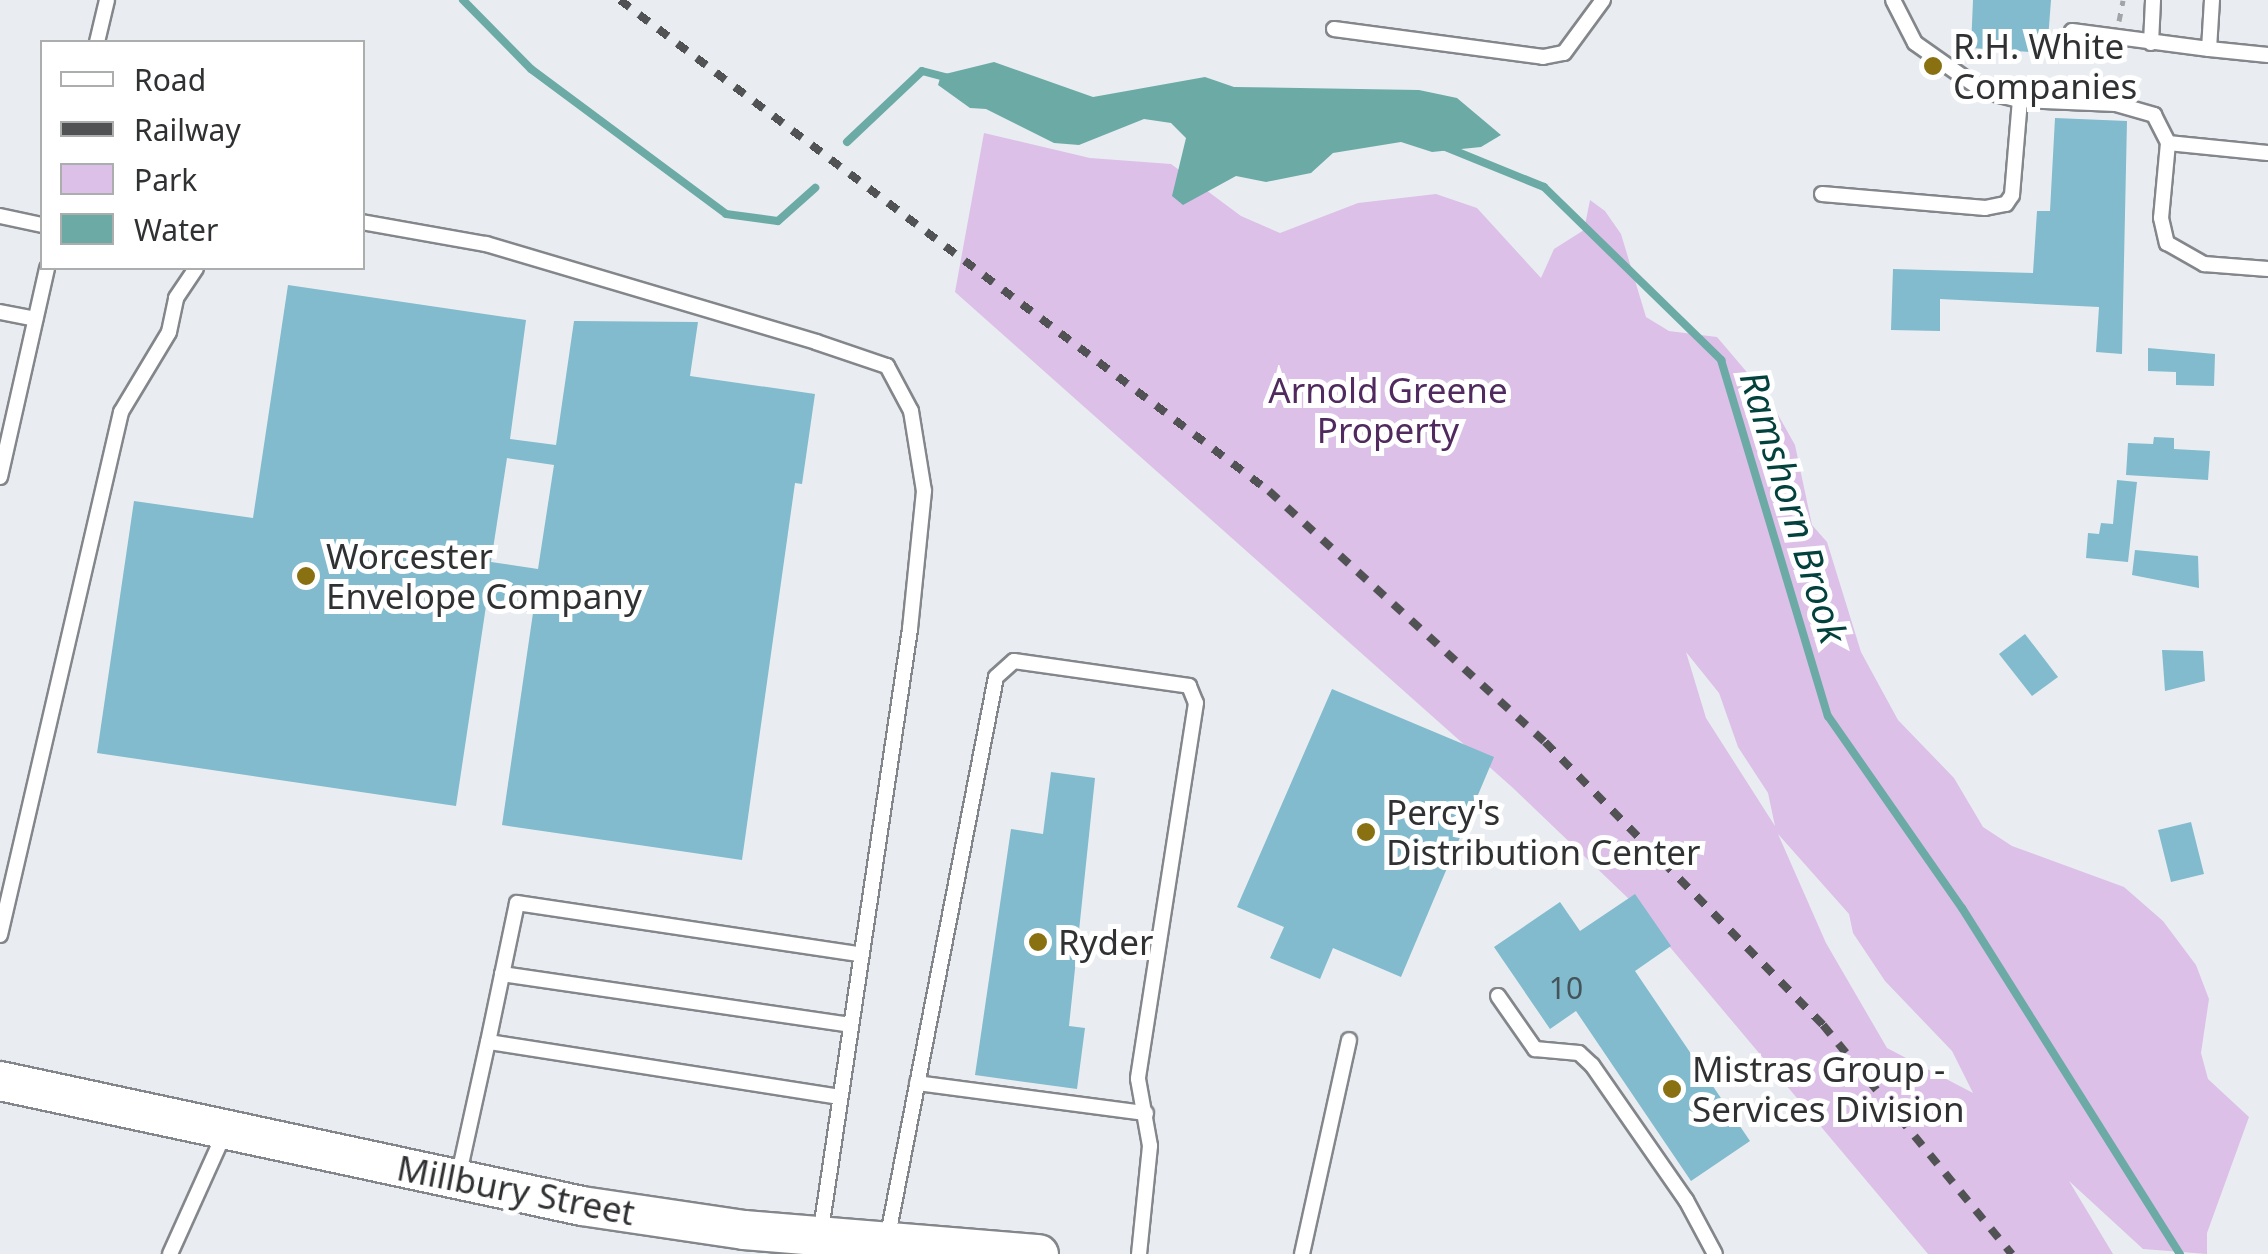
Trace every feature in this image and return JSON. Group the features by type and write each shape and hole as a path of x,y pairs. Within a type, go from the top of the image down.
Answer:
{"street":[{"name":"Millbury Street","path":"0,1081 763,1243 820,1237 886,1248 1040,1254"}],"lane":[{"path":"97,40 107,0"},
{"path":"1334,29 1542,57 1564,53 1602,0"},
{"path":"1893,0 1915,43 1983,90 2020,100 2116,104 2154,115 2168,143 2160,218 2167,242 2204,264 2268,269"},
{"path":"2151,44 2153,0"},
{"path":"2209,49 2212,0"},
{"path":"2072,31 2151,44 2268,55"},
{"path":"1822,194 1984,208 2006,204 2012,195 2020,100"},
{"path":"2168,143 2268,153"},
{"path":"0,216 40,225"},
{"path":"365,223 486,244 887,366 912,411 924,492 910,629 820,1237"},
{"path":"0,477 47,270"},
{"path":"0,936 121,412 169,332 176,298 195,270"},
{"path":"0,312 35,319"},
{"path":"886,1248 996,677 1014,661 1189,686 1196,702 1138,1078 1150,1146 1140,1254"},
{"path":"458,1180 517,903 860,954"},
{"path":"502,974 850,1025"},
{"path":"1498,996 1534,1050 1579,1053 1592,1065 1686,1200 1715,1254"},
{"path":"1302,1254 1350,1040"},
{"path":"488,1042 840,1097"},
{"path":"917,1083 1146,1113"},
{"path":"170,1254 225,1130"}],"green space":[{"name":"Arnold Greene Property","path":"984,133 1090,158 1171,164 1241,216 1280,233 1358,203 1436,194 1477,208 1541,278 1554,249 1584,230 1590,200 1605,211 1621,234 1646,317 1669,331 1717,337 1768,397 1795,445 1812,525 1827,542 1861,652 1898,720 1954,778 1983,827 2012,846 2124,887 2163,921 2196,965 2209,999 2201,1053 2208,1079 2249,1117 2207,1233 2207,1254 2143,1249 2069,1181 2113,1254 1928,1254 1632,902 1513,788 955,292","holes":["1686,652 1719,693 1738,747 1768,793 1775,826 1706,718","1778,834 1849,914 1853,933 1885,981 1952,1051 1973,1093 1887,1048 1826,943"]}],"water":[{"path":"994,62 1093,97 1205,77 1234,87 1419,90 1457,98 1501,135 1481,147 1432,152 1401,142 1333,153 1311,173 1266,182 1236,176 1183,205 1172,196 1186,138 1171,123 1144,119 1079,145 1054,143 986,109 970,108 938,85 941,75"}],"building":[{"path":"1973,0 2051,0 2047,53 1971,48"},
{"path":"2055,118 2127,121 2122,354 2096,352 2099,307 1940,299 1940,331 1891,330 1893,269 2033,273 2037,211 2050,211"},
{"name":"Worcester Envelope Company","path":"288,285 526,320 510,439 556,445 574,321 698,322 690,376 815,394 802,484 795,483 742,860 502,825 533,613 486,606 456,806 97,753 134,501 253,518","holes":["507,458 554,465 538,569 491,562"]},
{"path":"2148,348 2215,354 2214,386 2176,385 2176,372 2148,371"},
{"path":"2154,437 2174,438 2174,449 2210,451 2208,480 2126,475 2128,443 2153,444"},
{"path":"2117,480 2137,482 2128,562 2086,558 2088,533 2099,534 2101,523 2113,524"},
{"path":"2135,550 2198,556 2199,588 2132,575"},
{"path":"2025,634 2058,677 2032,696 1999,654"},
{"path":"2162,650 2203,651 2205,681 2165,691"},
{"name":"Percy's Distribution Center","path":"1332,689 1494,757 1401,977 1333,948 1320,979 1270,958 1284,927 1237,907"},
{"name":"Ryder","path":"1051,772 1095,778 1069,1026 1085,1028 1077,1089 975,1075 1011,829 1043,834"},
{"path":"2191,822 2204,874 2171,882 2158,830"},
{"path":"1635,894 1671,946 1635,971 1750,1141 1691,1181 1576,1011 1550,1029 1494,947 1560,902 1580,931"}],"waterway":[{"name":"Ramshorn Brook","path":"463,0 531,69 726,214 778,221 815,188"},
{"name":"Ramshorn Brook","path":"847,142 922,71 948,78"},
{"name":"Ramshorn Brook","path":"1443,146 1544,187 1721,360 1828,716 1962,908 2180,1254"}],"railway":[{"path":"620,0 1269,491 1545,742 1823,1025 2012,1254"}],"place":[{"name":"R.H. White Companies","path":"1933,66"},
{"name":"Worcester Envelope Company","path":"306,576"},
{"name":"Percy's Distribution Center","path":"1366,832"},
{"name":"Ryder","path":"1038,942"},
{"name":"Mistras Group - Services Division","path":"1672,1089"}]}
